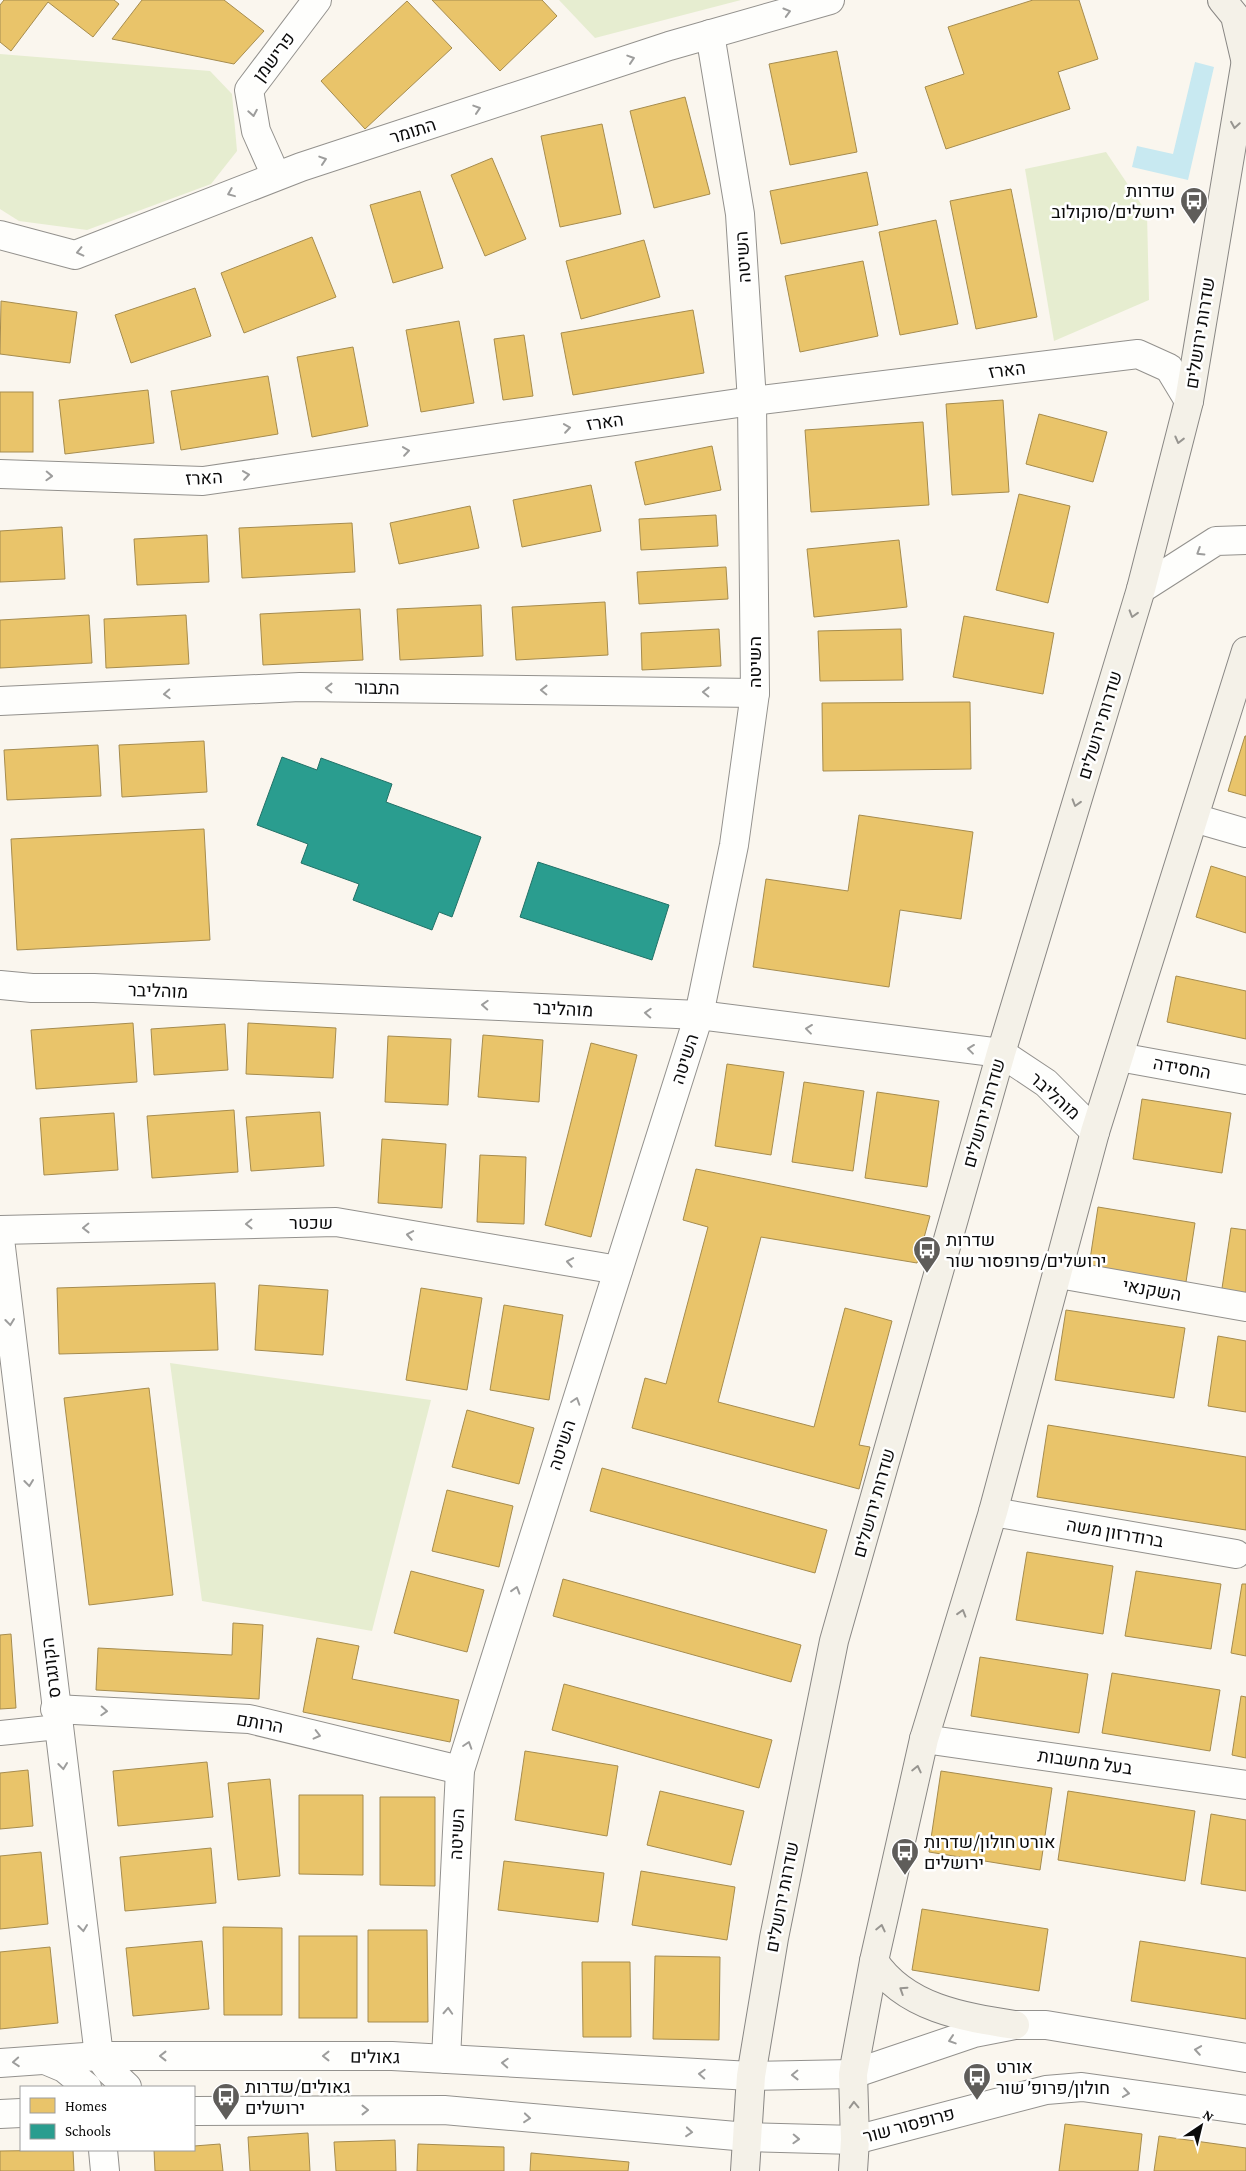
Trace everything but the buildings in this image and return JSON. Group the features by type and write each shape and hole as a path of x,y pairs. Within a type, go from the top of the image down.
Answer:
{"main road":[{"path":"1222,0 1235,16 1246,61"},
{"name":"שדרות ירושלים","path":"745,2171 751,2076 774,1938 834,1641 1002,1053 1141,589 1189,401 1246,61"},
{"path":"853,2171 855,2140 853,2074 874,1961 924,1739 994,1512 1059,1274 1095,1132 1246,651"},
{"path":"874,1961 883,1976 926,2005 968,2018 1015,2025"}],"street":[{"name":"פרישמן","path":"276,176 256,131 249,90 318,0"},
{"name":"התומר","path":"0,235 75,254 276,176 710,34 830,0"},
{"name":"השיטה","path":"446,2059 460,1770 699,1015 734,845 755,692 752,401 740,214 710,34"},
{"name":"הארז","path":"0,474 203,481 752,401 1138,354 1169,368 1189,401"},
{"path":"1141,589 1216,541 1246,540"},
{"name":"התבור","path":"0,701 300,687 755,692"},
{"path":"1194,818 1246,833"},
{"name":"מוהליבר","path":"0,985 32,988 122,989 699,1015 1002,1053 1046,1083 1095,1132"},
{"name":"החסידה","path":"1119,1057 1246,1080"},
{"name":"שכטר","path":"0,1230 336,1222 618,1270"},
{"name":"הקונגרס","path":"0,1239 99,2056"},
{"name":"השקנאי","path":"1059,1274 1246,1307"},
{"name":"ברודרזון משה","path":"994,1512 1236,1554"},
{"path":"0,1733 57,1718"},
{"name":"הרותם","path":"57,1718 249,1719 460,1770"},
{"name":"בעל מחשבות","path":"924,1739 1246,1785"},
{"path":"751,2076 853,2074 974,2033 1015,2025 1046,2025 1246,2058"},
{"path":"99,2056 109,2070 126,2086"},
{"name":"גאולים","path":"0,2063 99,2056 392,2056 751,2076"},
{"path":"45,2060 64,2068 86,2086"},
{"name":"פרופסור שור","path":"747,2137 855,2140 1046,2090 1082,2087 1246,2110"},
{"path":"195,2111 444,2110 747,2137"},
{"path":"0,2114 20,2113"},
{"path":"103,2151 105,2171"}],"green space":[{"path":"559,0 741,0 595,38"},
{"path":"0,54 210,71 232,94 237,151 211,184 87,230 19,221 0,209"},
{"path":"1106,152 1147,213 1149,300 1054,341 1025,169"},
{"path":"170,1363 431,1400 372,1631 202,1601"}],"water":[{"path":"1195,62 1214,67 1188,180 1132,167 1137,146 1173,154"}],"place":[{"name":"שדרות ירושלים/סוקולוב","path":"1194,225"},
{"name":"שדרות ירושלים/פרופסור שור","path":"927,1274"},
{"name":"אורט חולון/שדרות ירושלים","path":"905,1876"},
{"name":"אורט חולון/פרופ׳ שור","path":"977,2101"},
{"name":"גאולים/שדרות ירושלים","path":"226,2121"}]}
